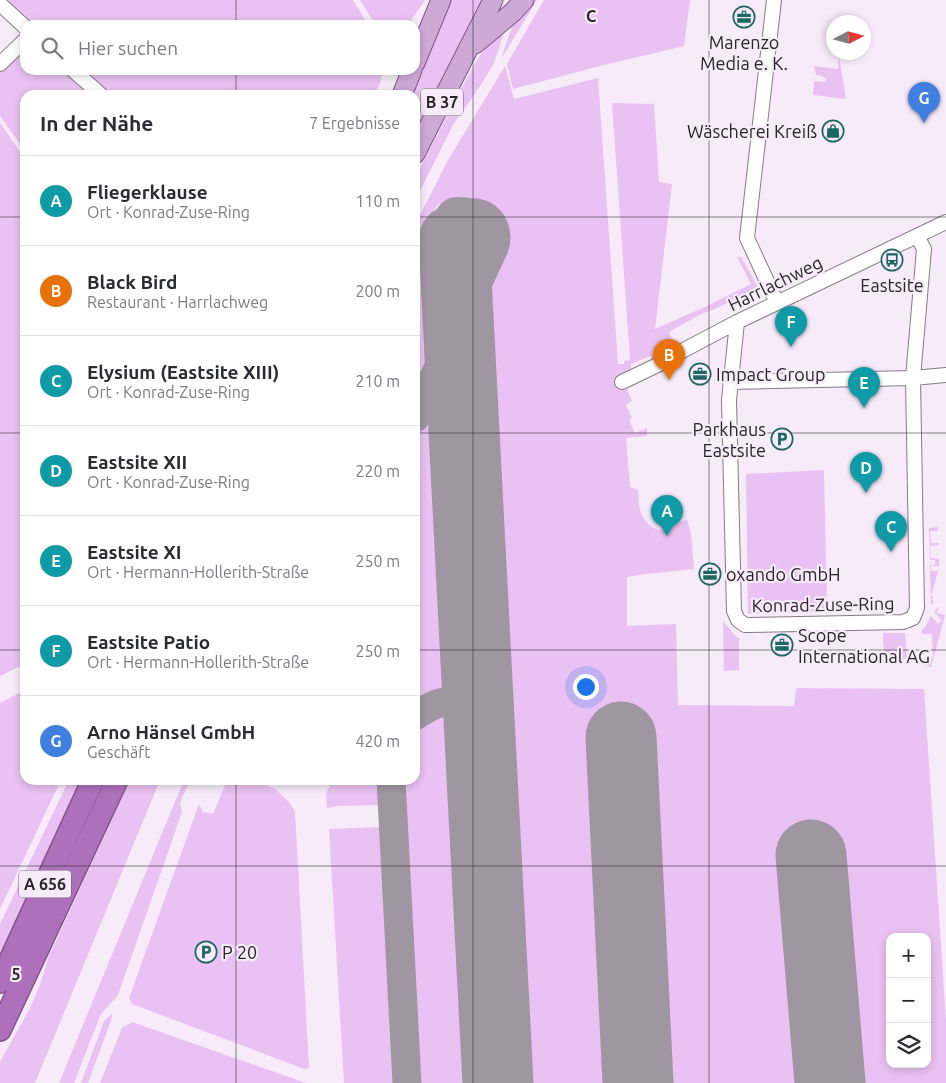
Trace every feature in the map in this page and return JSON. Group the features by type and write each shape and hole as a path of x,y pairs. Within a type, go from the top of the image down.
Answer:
{"highway":[{"name":"A 656","path":"0,982 91,785"},
{"name":"A 656","path":"0,1030 113,788"}],"main road":[{"name":"B 37","path":"420,51 441,0"},
{"name":"B 37","path":"420,144 493,0"},
{"path":"469,49 513,12 524,0"},
{"name":"B 37","path":"404,90 410,75"}],"street":[{"path":"774,0 747,238 777,303"},
{"path":"0,4 20,22"},
{"path":"0,64 20,45"},
{"path":"79,75 95,90"},
{"name":"Harrlachweg","path":"622,382 668,360 682,350 737,322 946,222"},
{"name":"Konrad-Zuse-Ring","path":"737,322 729,407 734,611 738,620 745,625 903,622 913,618 917,608 912,378 924,249 917,236"},
{"path":"730,382 912,378 946,375"}],"shaded area":[{"path":"6,0 353,0 365,20 28,20"},
{"path":"360,0 425,0 411,20 373,20"},
{"path":"450,0 483,0 420,125 420,90 411,90 418,75 420,75 420,70"},
{"path":"531,0 537,0 501,59 516,15"},
{"path":"544,0 690,0 684,46 513,89 507,64"},
{"path":"507,23 494,63 453,125 420,191 420,168 477,60"},
{"path":"20,51 20,75 73,75 89,90 20,90 20,144 0,116 0,70"},
{"path":"840,60 846,99 813,95 814,81 825,82 826,78 816,75 814,66 838,69"},
{"path":"505,66 514,99 598,78 618,364 624,364 624,361 630,360 612,103 654,104 659,182 672,184 655,329 751,284 737,257 741,257 757,285 756,288 701,314 669,332 673,342 666,348 667,352 661,345 653,352 658,359 656,363 650,356 631,364 631,374 623,388 626,387 632,401 626,405 632,418 629,420 635,433 647,428 647,436 626,438 630,487 638,490 639,505 645,520 658,530 665,530 687,519 691,534 694,569 627,577 627,626 676,624 678,705 794,706 796,688 924,689 946,1021 946,1083 518,1083 478,310 507,234 505,224 499,214 488,206 481,204 439,204 433,211 439,327 433,354 420,385 420,215 447,162"},
{"path":"87,75 382,75 376,90 103,90"},
{"path":"0,123 20,152 20,666 0,676"},
{"path":"433,412 437,414 444,425 457,678 420,703 420,427 426,416"},
{"path":"824,470 827,611 748,614 746,474"},
{"path":"938,527 938,531 930,531 931,543 939,543 939,545 930,546 931,558 939,559 939,566 931,566 931,571 938,571 931,596 933,596 932,600 934,601 931,606 930,565 935,565 935,560 930,560 929,528"},
{"path":"939,606 937,613 945,615 931,667 924,665 926,658 933,658 932,634 922,634 922,630 931,616 938,624 942,620 934,612"},
{"path":"723,621 739,638 739,670 724,671"},
{"path":"883,633 905,633 907,659 884,660"},
{"path":"20,693 20,785 59,785 0,909 0,703"},
{"path":"439,715 447,717 457,726 460,733 479,1083 415,1083 399,785 420,785 420,723"},
{"path":"67,785 80,785 0,953 0,924"},
{"path":"128,785 158,785 35,1083 0,1083 0,1062 31,1006 49,956"},
{"path":"182,785 188,785 180,803 182,812 118,995 101,1014 74,1083 59,1083"},
{"path":"225,785 266,785 275,789 289,802 295,812 309,1068 304,1069 132,1004 129,998 199,804 203,812 213,814"},
{"path":"330,785 384,785 385,801 381,805 327,808 326,794"},
{"path":"382,827 386,832 399,1083 344,1083 329,829"},
{"path":"112,1014 88,1083 81,1083 104,1021"},
{"path":"132,1022 306,1083 100,1083 122,1028"}],"taxiway":[{"path":"420,407 494,248 496,237 494,227 488,218 477,213 455,212 449,217 447,225 448,231 454,240"},
{"path":"424,398 439,390 448,390 457,396 464,417"},
{"path":"420,713 439,703 452,702 465,706 477,721 481,748"},
{"path":"391,785 407,1083"}],"runway":[{"path":"454,240 498,1083"},
{"path":"621,737 638,1083"},
{"path":"811,855 830,1083"}],"place":[{"name":"Marenzo Media e. K.","path":"744,17"},
{"name":"Arno Hänsel GmbH","path":"924,123"},
{"name":"Wäscherei Kreiß","path":"833,131"},
{"name":"Eastsite","path":"892,260"},
{"name":"Eastsite Patio","path":"791,347"},
{"name":"Impact Group","path":"700,374"},
{"name":"Black Bird","path":"669,380"},
{"name":"Eastsite XI","path":"864,408"},
{"name":"Parkhaus Eastsite","path":"782,439"},
{"name":"Eastsite XII","path":"866,493"},
{"name":"Fliegerklause","path":"667,536"},
{"name":"Elysium (Eastsite XIII)","path":"891,552"},
{"name":"oxando GmbH","path":"710,574"},
{"name":"Scope International AG","path":"782,645"},
{"name":"P 20","path":"206,952"}]}
